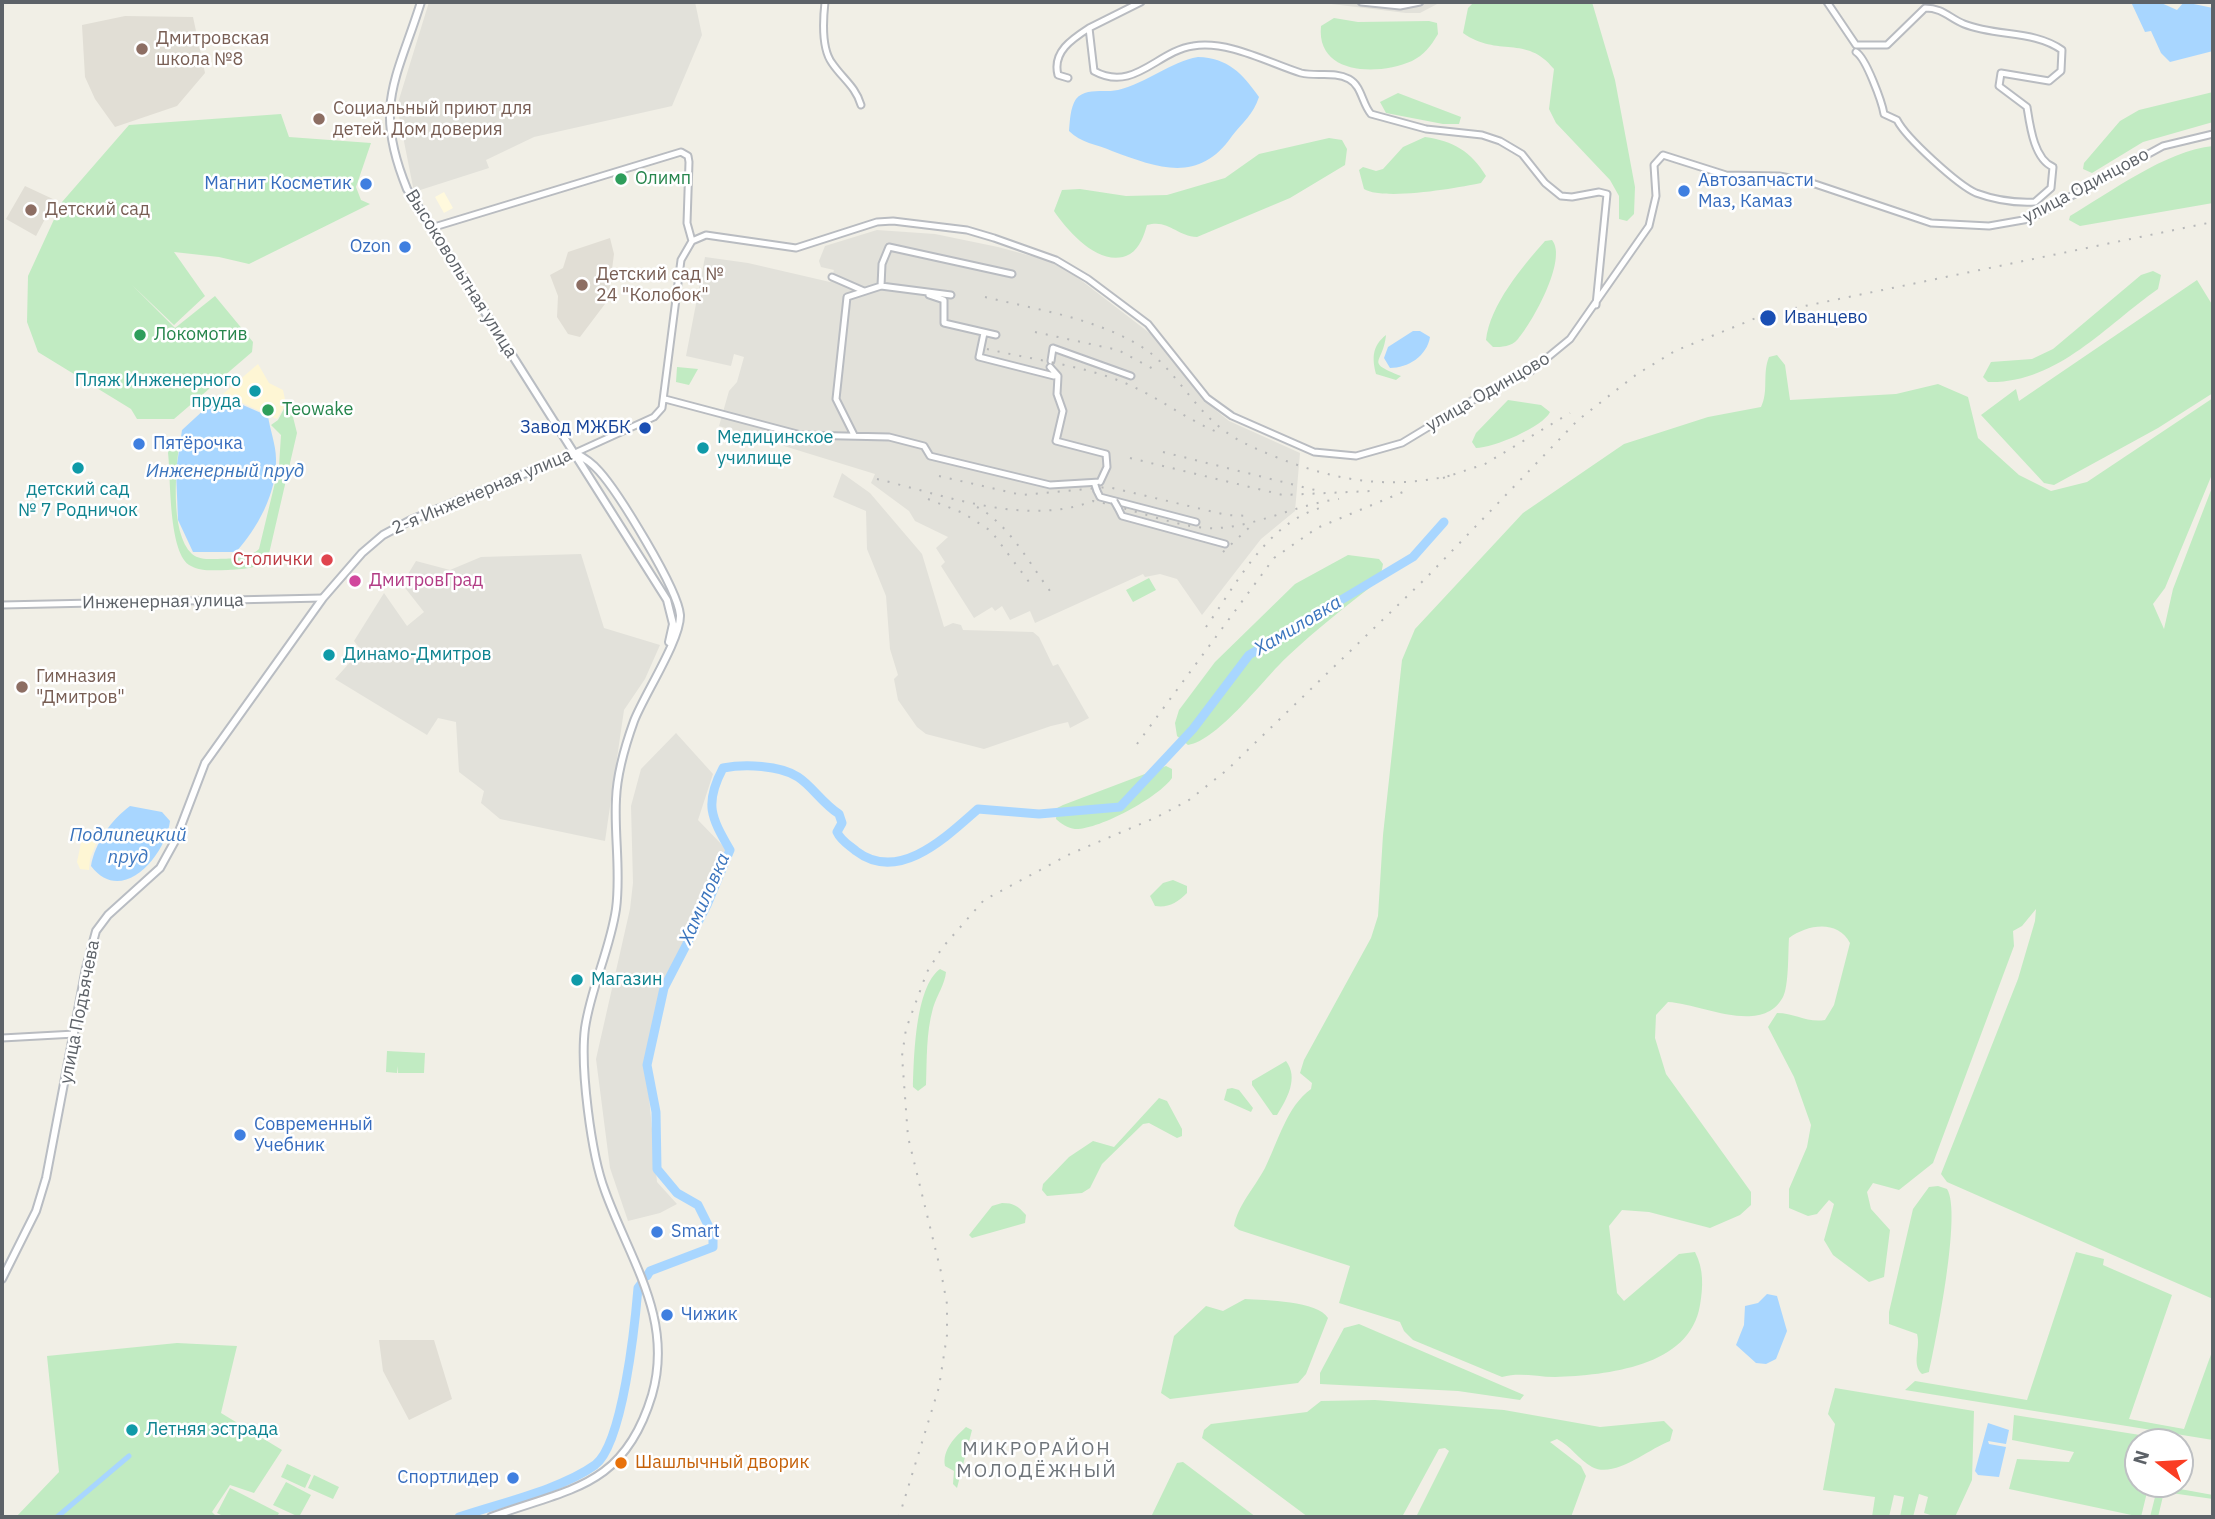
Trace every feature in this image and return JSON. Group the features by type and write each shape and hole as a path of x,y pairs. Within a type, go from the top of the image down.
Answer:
{"main road":[{"name":"Высоковольтная улица","path":"421,2 388,102 392,151 407,189 667,600 673,624 667,651"},
{"name":"Высоковольтная улица","path":"575,453 587,459 619,499 673,592 680,620 667,651"},
{"name":"2-я Инженерная улица","path":"323,598 362,553 383,535 411,520 575,453"},
{"name":"улица Подъячева","path":"2,1279 36,1211 47,1178 76,1034 86,968 96,931 108,915 160,868 176,839 205,763 323,598"},
{"path":"491,1517 569,1491 602,1475 621,1457 636,1434 656,1377 659,1343 653,1309 642,1275 604,1189 598,1167 584,1043 587,1018 609,942 616,905 618,778 635,719 667,651"}],"street":[{"path":"825,2 824,34 830,62 858,95 861,105"},
{"path":"1068,78 1058,75 1059,55 1073,39 1141,2"},
{"path":"1361,2 1401,6 1420,2"},
{"path":"1827,2 1856,45 1887,45 1925,8 1935,8 1966,25 2008,36 2038,37 2062,50 2061,71 2049,81 2001,73 1999,77 1999,86 2027,107 2032,138 2048,164 2053,167 2051,188 2035,202 2010,201 1975,192 1904,134 1897,120 1884,114 1881,98 1874,89 1863,56 1856,52"},
{"path":"1089,28 1091,66 1100,75 1132,75 1182,49 1193,46 1220,47 1281,63 1300,72 1348,78 1356,85 1365,107 1371,114 1386,120 1426,129 1482,135 1500,141 1528,159 1556,194 1566,197 1599,192 1607,194 1596,305"},
{"name":"улица Одинцово","path":"692,241 715,235 782,249 796,248 877,222 893,221 967,230 994,238 1056,260 1088,279 1148,324 1207,398 1232,416 1292,444 1341,456 1374,453 1402,443 1473,400 1531,371 1570,339 1649,226 1656,196 1654,165 1663,155 1706,171 1779,176 1806,181 1931,223 1989,226 2029,219 2163,146 2213,134"},
{"path":"431,228 676,153 684,153 689,162 687,223 692,241 685,252 679,272 665,399 801,435 889,437 925,446 930,456 1050,485 1095,486 1107,467 1106,454 1056,441 1063,411 1057,394 1058,376 1051,364 1053,348 1131,376"},
{"path":"881,286 883,264 889,247 1013,274"},
{"path":"832,277 865,291"},
{"path":"854,435 836,399 847,297 881,286 951,295"},
{"path":"916,291 944,300 944,323 996,335"},
{"path":"984,332 979,357 1058,376"},
{"name":"2-я Инженерная улица","path":"575,453 660,412 665,399"},
{"path":"1095,486 1100,497 1196,522"},
{"path":"1114,501 1122,516 1225,544"},
{"name":"Инженерная улица","path":"2,605 323,598"},
{"path":"2,1038 76,1034"}],"shaded area":[{"path":"429,2 695,2 702,35 672,106 534,137 486,160 489,168 414,192 397,106"},
{"path":"1315,2 1441,2 1420,13 1406,13"},
{"name":"Дмитровская школа №8","path":"125,16 193,17 205,73 177,106 115,127 95,99 85,77 82,25"},
{"name":"Детский сад","path":"25,186 55,200 36,236 6,219"},
{"path":"444,192 453,208 444,213 435,197"},
{"path":"877,230 935,234 998,247 1046,260 1069,271 1156,338 1202,399 1229,421 1300,453 1295,511 1261,539 1202,615 1177,579 1160,574 1145,577 1143,574 1035,623 1030,611 1010,620 1002,606 995,611 992,607 974,618 941,566 945,562 936,548 948,537 915,521 909,511 871,483 875,474 719,426 729,391 737,382 744,357 734,354 731,366 686,356 705,257 748,263 830,282 834,270 821,267 819,261 825,246"},
{"name":"Детский сад № 24 \"Колобок\"","path":"610,238 614,254 608,300 580,337 568,334 557,317 558,296 550,275 563,268 568,252"},
{"path":"842,473 870,493 922,554 944,627 953,623 961,625 963,630 1033,632 1039,637 1053,666 1058,664 1089,718 1070,728 1068,722 1051,726 984,749 926,734 917,727 898,700 894,679 898,675 890,649 886,596 867,549 866,511 833,497"},
{"path":"581,554 604,628 660,645 645,679 624,710 605,841 500,819 481,803 484,791 459,772 456,722 438,718 427,735 335,679 361,650 354,641 384,593 407,626 424,612 402,584 416,561 450,570 481,557"},
{"path":"676,733 713,774 698,820 726,849 660,997 646,1065 657,1182 677,1204 660,1213 628,1221 610,1168 596,1059 630,909 633,883 631,806 641,769"},
{"path":"379,1340 434,1340 452,1399 409,1420 383,1371"}],"green space":[{"path":"1474,2 1592,2 1615,80 1635,187 1634,214 1627,221 1619,219 1619,196 1610,180 1556,123 1549,109 1554,69 1533,52 1488,44 1463,33 1468,8"},
{"path":"1334,18 1358,22 1429,21 1437,23 1438,34 1427,50 1412,61 1383,69 1352,67 1339,63 1328,54 1322,42 1321,26"},
{"path":"2213,92 2213,122 2143,142 2092,173 2083,169 2084,163 2120,121 2139,110"},
{"path":"1398,93 1461,117 1459,124 1443,124 1386,113 1380,102"},
{"path":"281,114 289,137 371,143 356,187 361,200 370,204 249,264 219,257 174,252 205,296 174,325 132,285 175,328 215,296 253,342 252,352 174,419 137,419 131,409 38,352 27,322 28,276 62,202 129,125"},
{"path":"1425,137 1444,141 1467,154 1486,176 1481,183 1403,194 1364,189 1359,170 1363,167 1376,171 1383,169 1403,147"},
{"path":"1329,138 1342,140 1347,149 1345,165 1290,198 1197,237 1161,224 1147,225 1136,248 1130,254 1119,258 1097,253 1087,246 1068,229 1054,211 1062,190 1080,189 1126,196 1167,195 1225,178 1259,154"},
{"path":"2213,146 2213,203 2080,226 2069,220 2070,216 2158,164 2195,149"},
{"path":"1552,240 1556,249 1555,261 1539,306 1515,342 1493,347 1486,340 1500,300 1536,251 1545,241"},
{"path":"2153,271 2161,275 2158,289 2079,350 2036,374 2013,380 1988,382 1983,377 1991,362 2032,359 2053,349 2141,275"},
{"path":"2197,280 2213,306 2213,393 2158,428 2054,485 2044,483 1981,415 2016,389 2019,401"},
{"path":"1386,335 1378,361 1383,367 1401,376 1396,380 1376,374 1376,348"},
{"path":"1777,355 1785,365 1790,400 1896,394 1938,384 1968,397 1978,438 2019,475 2051,491 2087,482 2213,398 2213,472 2165,588 2153,604 2164,629 2173,589 2213,485 2213,1299 1947,1182 1941,1174 2018,979 2036,909 2022,926 2013,931 2014,946 1933,1163 1899,1190 1873,1183 1867,1192 1871,1209 1890,1230 1884,1277 1869,1282 1833,1255 1824,1240 1834,1204 1829,1200 1817,1214 1808,1216 1789,1208 1789,1189 1807,1147 1811,1125 1794,1077 1768,1027 1777,1013 1825,1020 1834,1005 1850,943 1838,930 1821,927 1804,930 1789,938 1785,992 1773,1008 1761,1015 1730,1015 1668,1002 1656,1015 1655,1038 1666,1074 1751,1192 1751,1205 1740,1215 1710,1228 1649,1212 1622,1210 1609,1226 1617,1293 1624,1301 1679,1254 1695,1252 1700,1265 1702,1285 1700,1305 1693,1326 1680,1342 1663,1354 1643,1364 1621,1370 1576,1376 1502,1377 1413,1340 1400,1322 1339,1303 1350,1266 1239,1230 1234,1226 1236,1218 1265,1168 1289,1115 1311,1089 1312,1083 1300,1073 1304,1060 1371,938 1378,916 1383,835 1402,660 1415,629 1523,513 1624,444 1708,417 1761,407 1765,395 1767,363 1769,357"},
{"path":"677,367 698,369 689,385 676,382"},
{"path":"1508,400 1541,405 1550,412 1538,424 1517,436 1476,448 1472,442 1476,433"},
{"path":"286,405 290,405 297,433 268,558 265,562 244,569 209,570 191,566 178,547 174,532 168,453 171,438 180,438 176,499 180,531 185,544 192,554 201,558 245,557 259,549 279,466 281,435 271,425 278,420"},
{"path":"1348,555 1379,559 1383,564 1380,580 1299,646 1241,707 1213,732 1188,745 1177,736 1175,723 1179,710 1215,662 1295,584"},
{"path":"1149,578 1156,590 1133,602 1126,590"},
{"path":"1166,766 1172,769 1172,778 1155,794 1128,811 1086,828 1065,826 1056,819 1057,808 1063,805"},
{"path":"1173,880 1187,886 1187,893 1172,904 1155,906 1150,896 1163,883"},
{"path":"940,969 946,972 931,1017 926,1085 918,1091 913,1087 914,1059 921,1007 925,991"},
{"path":"387,1051 425,1053 424,1073 398,1073 397,1066 397,1073 386,1072"},
{"path":"1286,1061 1292,1081 1277,1115 1273,1115 1252,1085 1252,1081"},
{"path":"1227,1089 1239,1090 1253,1108 1251,1112 1224,1100"},
{"path":"1159,1098 1167,1101 1182,1129 1182,1136 1177,1138 1149,1123 1143,1124 1102,1164 1090,1188 1082,1193 1047,1196 1042,1190 1043,1184 1069,1157 1093,1141 1114,1147"},
{"path":"1929,1187 1947,1189 1951,1202 1950,1249 1929,1372 1922,1374 1917,1366 1917,1334 1889,1324 1889,1312 1913,1209"},
{"path":"1013,1204 1021,1209 1026,1215 1025,1223 972,1238 969,1235 992,1206"},
{"path":"2076,1252 2104,1259 2103,1265 2172,1295 2129,1419 2178,1428 2139,1428 1905,1390 1915,1381 2027,1400"},
{"path":"1245,1299 1303,1305 1322,1312 1328,1318 1306,1374 1298,1383 1170,1399 1161,1393 1174,1336 1206,1306 1223,1311"},
{"path":"1359,1324 1524,1395 1520,1400 1458,1391 1320,1384 1320,1373 1344,1328"},
{"path":"177,1343 237,1346 221,1413 282,1450 254,1493 230,1485 212,1512 217,1517 16,1517 59,1472 47,1356"},
{"path":"2213,1349 2213,1440 2194,1437 2194,1428 2184,1428"},
{"path":"1835,1388 1974,1411 1972,1480 1955,1517 1937,1517 1924,1513 1928,1497 1919,1494 1913,1517 1900,1517 1904,1497 1894,1495 1889,1517 1872,1517 1875,1497 1823,1490 1835,1424 1828,1414"},
{"path":"1375,1400 1504,1410 1600,1427 1664,1421 1673,1430 1670,1441 1631,1462 1601,1470 1592,1467 1557,1439 1550,1442 1581,1466 1586,1476 1571,1517 1416,1517 1449,1451 1445,1448 1439,1449 1402,1517 1308,1517 1202,1438 1204,1430 1211,1424 1307,1412 1321,1401"},
{"path":"2014,1415 2124,1432 2124,1498 2146,1498 2141,1517 2009,1489 2017,1459 2069,1462 2074,1452 2012,1440"},
{"path":"966,1427 972,1430 957,1488 953,1484 954,1471 945,1466 945,1455 950,1444"},
{"path":"1183,1462 1256,1517 1151,1517 1177,1463"},
{"path":"287,1464 311,1475 305,1488 281,1477"},
{"path":"314,1475 339,1487 333,1499 308,1488"},
{"path":"286,1482 311,1495 299,1517 273,1505"},
{"path":"230,1488 279,1513 277,1517 225,1517 217,1513"},
{"path":"2194,1492 2213,1495 2213,1499 2194,1496"},
{"path":"2155,1498 2163,1498 2158,1517 2150,1517"}],"sand":[{"name":"Пляж Инженерного пруда","path":"258,364 269,383 283,390 286,404 277,419 223,394"},
{"path":"88,834 97,841 89,870 80,869 77,862 82,838"}],"water":[{"path":"2131,2 2159,2 2177,10 2184,2 2213,8 2213,51 2170,62 2161,53 2151,31 2145,32"},
{"path":"1198,57 1218,60 1233,68 1259,97 1247,118 1219,151 1206,161 1177,168 1146,163 1089,143 1069,131 1073,106 1080,95 1129,87 1178,63"},
{"path":"1413,331 1420,331 1430,337 1425,350 1416,360 1390,368 1384,358 1388,347"},
{"name":"Инженерный пруд","path":"220,395 268,416 276,459 273,485 264,510 236,552 193,552 178,520 176,471 182,430"},
{"name":"Подлипецкий пруд","path":"130,806 162,812 170,821 167,834 151,861 141,872 129,879 116,881 103,877 91,866 105,833 116,818"},
{"path":"1767,1294 1777,1296 1787,1331 1776,1359 1766,1364 1756,1363 1736,1345 1744,1325 1745,1306 1758,1303"},
{"path":"1988,1423 2009,1430 2006,1444 1988,1441 1989,1444 2006,1447 1999,1477 1978,1475 1975,1471"}],"waterway":[{"name":"Хамиловка","path":"647,1276 650,1271 713,1247 713,1235 698,1205 677,1193 657,1169 656,1112 647,1065 664,988 707,905 730,850 712,810 713,791 723,768 762,766 798,777 839,814 842,823 837,832 843,840 872,860 889,862 922,852 952,832 978,809 1039,814 1120,807 1193,729 1249,655 1413,557 1444,522"},
{"name":"Хамиловка","path":"459,1517 565,1482 595,1465 605,1453 613,1434 626,1382 638,1288 641,1284"},
{"path":"57,1517 129,1456"}],"railway":[{"path":"899,1517 939,1387 947,1335 947,1304 941,1272 908,1137 902,1056 906,1029 927,972 942,948 984,900 1070,854 1157,817 1189,800 1227,770 1426,578 1578,420 1637,374 1675,351 1766,314 2213,222"},
{"path":"985,297 1066,316 1124,337 1153,355 1206,415 1223,430 1276,457 1320,472 1363,481 1407,482 1453,475"},
{"path":"1035,332 1118,350 1159,372"},
{"path":"987,349 1104,375 1146,393 1222,434"},
{"path":"1443,478 1485,464 1570,413"},
{"path":"1163,452 1315,490"},
{"path":"1130,458 1283,495 1371,491"},
{"path":"939,476 1022,495 1108,487 1227,515 1251,516"},
{"path":"877,479 985,506 1040,511 1093,501 1205,528 1249,523 1339,499"},
{"path":"1137,744 1274,558 1317,528 1410,489"},
{"path":"928,499 963,513 991,531 1032,586"},
{"path":"977,507 1009,534 1050,591"},
{"path":"1206,627 1241,575 1268,542 1284,527 1320,508"},
{"path":"1223,552 1253,524"}],"place":[{"name":"Дмитровская школа №8","path":"142,49"},
{"name":"Социальный приют для детей. Дом доверия","path":"319,119"},
{"name":"Олимп","path":"621,179"},
{"name":"Магнит Косметик","path":"366,184"},
{"name":"Автозапчасти Маз, Камаз","path":"1684,191"},
{"name":"Детский сад","path":"31,210"},
{"name":"Ozon","path":"405,247"},
{"name":"Детский сад № 24 \"Колобок\"","path":"582,285"},
{"name":"Иванцево","path":"1768,318"},
{"name":"Локомотив","path":"140,335"},
{"name":"Пляж Инженерного пруда","path":"255,391"},
{"name":"Teowake","path":"268,410"},
{"name":"Завод МЖБК","path":"645,428"},
{"name":"Пятёрочка","path":"139,444"},
{"name":"Медицинское училище","path":"703,448"},
{"name":"детский сад № 7 Родничок","path":"78,468"},
{"name":"Столички","path":"327,560"},
{"name":"ДмитровГрад","path":"355,581"},
{"name":"Динамо-Дмитров","path":"329,655"},
{"name":"Гимназия \"Дмитров\"","path":"22,687"},
{"name":"Магазин","path":"577,980"},
{"name":"Современный Учебник","path":"240,1135"},
{"name":"Smart","path":"657,1232"},
{"name":"Чижик","path":"667,1315"},
{"name":"Летняя эстрада","path":"132,1430"},
{"name":"Шашлычный дворик","path":"621,1463"},
{"name":"Спортлидер","path":"513,1478"}],"district":[{"name":"МИКРОРАЙОН МОЛОДЁЖНЫЙ","path":"1037,1461"}]}
